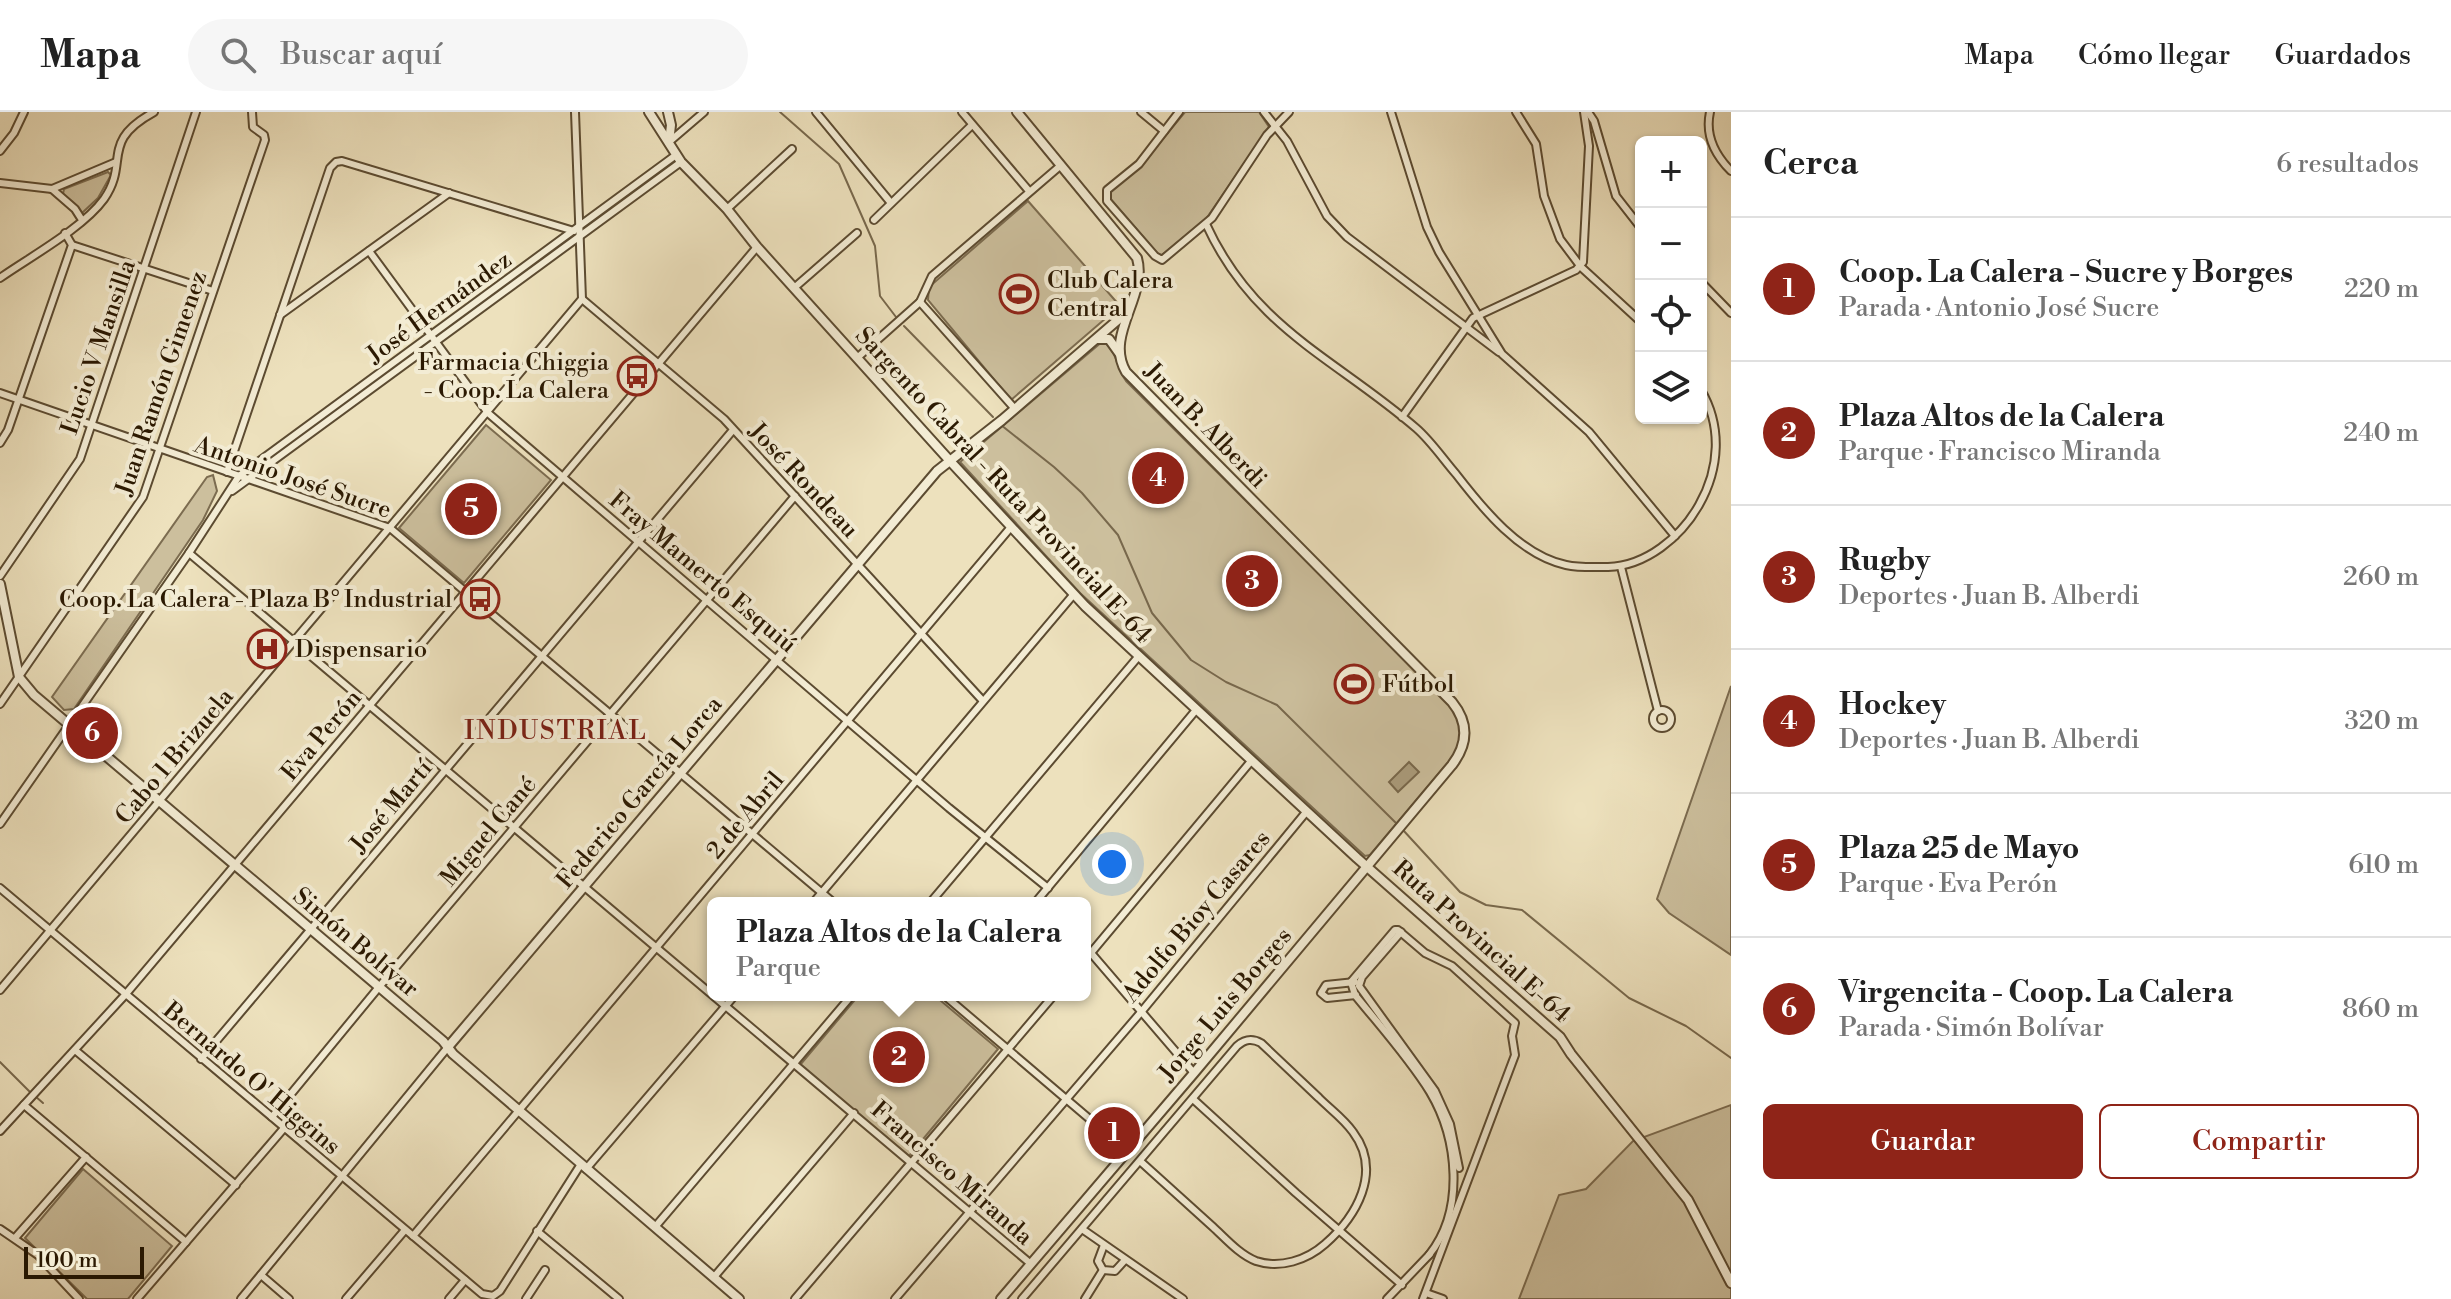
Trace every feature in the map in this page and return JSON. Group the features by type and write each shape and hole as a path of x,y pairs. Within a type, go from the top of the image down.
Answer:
{"street":[{"path":"0,151 14,133 24,112"},
{"path":"0,278 65,233 105,198 111,186 119,146 130,127 154,112"},
{"name":"Lucio V Mansilla","path":"0,576 76,465 196,112"},
{"name":"Juan Ramón Gimenez","path":"0,704 140,504 265,140 264,135 253,127 252,112"},
{"path":"575,112 581,226"},
{"name":"Sargento Cabral - Ruta Provincial E-64","path":"649,112 679,159 1074,594 1138,657 1369,866"},
{"name":"Sargento Cabral - Ruta Provincial E-64","path":"668,112 671,125 669,142"},
{"path":"669,142 704,112"},
{"path":"816,112 891,203"},
{"path":"962,112 1029,191"},
{"name":"Juan B. Alberdi","path":"1017,112 1137,258 1139,275 1121,341 1120,357 1126,372 1452,702 1465,729"},
{"path":"1141,112 1164,131"},
{"path":"1179,112 1135,169 1107,190 1107,201 1159,259 1166,258 1206,224 1274,125 1289,112"},
{"path":"1264,112 1287,141 1332,222 1356,245 1502,354 1589,432 1675,536"},
{"path":"1391,112 1427,227 1502,354"},
{"path":"1516,112 1538,151 1544,196 1553,226 1581,267 1635,316"},
{"path":"1402,417 1465,327 1478,315 1581,267 1585,257 1584,194 1589,146 1586,112"},
{"path":"1586,112 1594,121 1616,196 1635,220"},
{"path":"1710,112 1709,134 1719,156 1731,171"},
{"path":"874,220 972,125"},
{"path":"727,209 792,149"},
{"path":"582,299 577,234 581,226 679,159"},
{"name":"José Hernández","path":"0,824 239,476 436,343 679,159"},
{"path":"227,472 330,168 336,162 342,161 577,234"},
{"path":"0,183 52,189 116,162"},
{"path":"857,358 920,302 932,276 1060,166"},
{"path":"52,189 75,209 82,220"},
{"path":"280,315 449,193"},
{"path":"1206,224 1231,270 1264,311 1422,433 1490,514 1527,546 1565,565 1621,567 1651,554 1675,536 1702,500 1714,465 1716,428 1707,403"},
{"path":"65,233 72,245 213,291"},
{"path":"794,288 857,233"},
{"name":"José Hernández","path":"229,493 431,335 577,234"},
{"path":"0,443 19,400 72,245"},
{"name":"Eva Perón","path":"0,1131 125,995 757,247"},
{"name":"Fray Mamerto Esquiú","path":"369,251 488,413 1048,888"},
{"path":"1707,288 1731,313"},
{"name":"José Rondeau","path":"582,299 720,415 983,701"},
{"name":"Cabo 1 Brizuela","path":"0,990 582,299"},
{"path":"920,302 1015,409"},
{"name":"Federico García Lorca","path":"241,1299 448,1047 937,471 1015,409 1129,310"},
{"path":"1096,339 1105,337 1113,342 1120,357"},
{"name":"Antonio José Sucre","path":"0,393 390,528 826,897"},
{"name":"José Martí","path":"201,1059 733,430"},
{"name":"Miguel Cané","path":"272,1117 795,496"},
{"name":"2 de Abril","path":"413,1236 1011,527"},
{"name":"Francisco Miranda","path":"189,553 707,990"},
{"path":"1621,567 1658,711"},
{"path":"0,584 19,677"},
{"path":"818,897 1074,594"},
{"path":"935,897 1138,657"},
{"name":"Simón Bolívar","path":"19,677 26,688 68,726 379,987 739,1299"},
{"path":"1042,895 1196,710"},
{"name":"Jorge Luis Borges","path":"1001,1299 1460,755 1465,729"},
{"path":"1194,1073 1092,953 1252,760"},
{"name":"Adolfo Bioy Casares","path":"895,1299 1065,1097 1142,1011 1307,811"},
{"name":"Ruta Provincial E-64","path":"1369,866 1560,1037 1688,1200 1731,1283"},
{"name":"Bernardo O' Higgins","path":"0,888 482,1294 493,1296 500,1291 537,1231"},
{"path":"1359,994 1327,998 1321,993 1326,985 1355,983 1398,931 1429,956 1452,966 1515,1023 1512,1036 1515,1055 1472,1170 1429,1255 1387,1299"},
{"path":"1355,983 1359,994 1430,1092 1444,1123 1456,1168 1452,1213 1441,1254 1424,1296 1443,1299"},
{"name":"Francisco Miranda","path":"720,1001 1031,1264"},
{"path":"619,1299 537,1231 584,1166 730,1001"},
{"path":"655,1227 847,1001"},
{"path":"955,1001 1126,1150"},
{"path":"795,1299 1049,1001"},
{"path":"1022,1299 1237,1046 1246,1040 1261,1043 1344,1121 1359,1141 1366,1168 1364,1190 1340,1230 1307,1257 1286,1263 1255,1260 1237,1248 1140,1161"},
{"path":"75,1050 236,1185"},
{"path":"1193,1099 1402,1285"},
{"path":"24,1105 186,1242"},
{"path":"714,1277 854,1113"},
{"path":"137,1299 285,1127"},
{"path":"15,1238 86,1157"},
{"path":"1456,1168 1472,1170"},
{"path":"0,1229 38,1255 77,1298"},
{"path":"1082,1229 1173,1296 1183,1299"},
{"path":"346,1299 405,1230"},
{"path":"1103,1270 1098,1261 1104,1245"},
{"path":"1429,1255 1441,1254"},
{"path":"1103,1270 1115,1271 1125,1260"},
{"path":"526,1299 545,1270"},
{"path":"1085,1299 1103,1270"},
{"path":"261,1275 289,1299"},
{"path":"449,1299 465,1280"}],"shaded area":[{"path":"1185,112 1259,112 1269,127 1206,219 1162,255 1109,197 1110,192 1138,169"},
{"path":"108,172 111,175 98,198 82,213 63,194 64,189"},
{"name":"Club Calera Central","path":"1028,201 1120,306 1011,400 928,300 929,287"},
{"path":"1103,341 1111,349 1126,381 1449,704 1461,723 1461,747 1370,855 1365,856 1080,593 960,462"},
{"path":"486,425 551,480 464,583 399,528"},
{"path":"213,475 217,491 203,520 74,709 64,710 52,697 207,477"},
{"path":"1731,686 1731,955 1669,913 1657,899"},
{"path":"1409,762 1419,772 1398,792 1389,782"},
{"path":"854,1001 941,1001 998,1049 909,1156 800,1065"},
{"path":"1731,1105 1731,1299 1519,1299 1559,1195 1586,1189 1633,1141"},
{"path":"83,1169 172,1246 128,1299 87,1299 25,1238"}],"waterway":[{"path":"780,112 839,164 875,246 880,296 896,317"},
{"path":"904,326 993,417"},
{"path":"1001,425 1082,493 1118,535 1152,613 1191,660 1226,682 1277,705 1399,826"},
{"path":"1403,830 1460,892 1486,905 1522,910 1629,998 1686,1026 1731,1058"},
{"path":"0,1062 30,1092"},
{"path":"35,1096 43,1103"}],"place":[{"name":"Club Calera Central","path":"1019,294"},
{"name":"Farmacia Chiggia - Coop. La Calera","path":"637,376"},
{"name":"Hockey","path":"1158,478"},
{"name":"Plaza 25 de Mayo","path":"471,509"},
{"name":"Rugby","path":"1252,581"},
{"name":"Coop. La Calera - Plaza B° Industrial","path":"480,599"},
{"name":"Dispensario","path":"267,649"},
{"name":"Fútbol","path":"1354,684"},
{"name":"Virgencita - Coop. La Calera","path":"92,733"},
{"name":"Plaza Altos de la Calera","path":"899,1057"},
{"name":"Coop. La Calera - Sucre y Borges","path":"1114,1133"}],"district":[{"name":"INDUSTRIAL","path":"556,730"}]}
